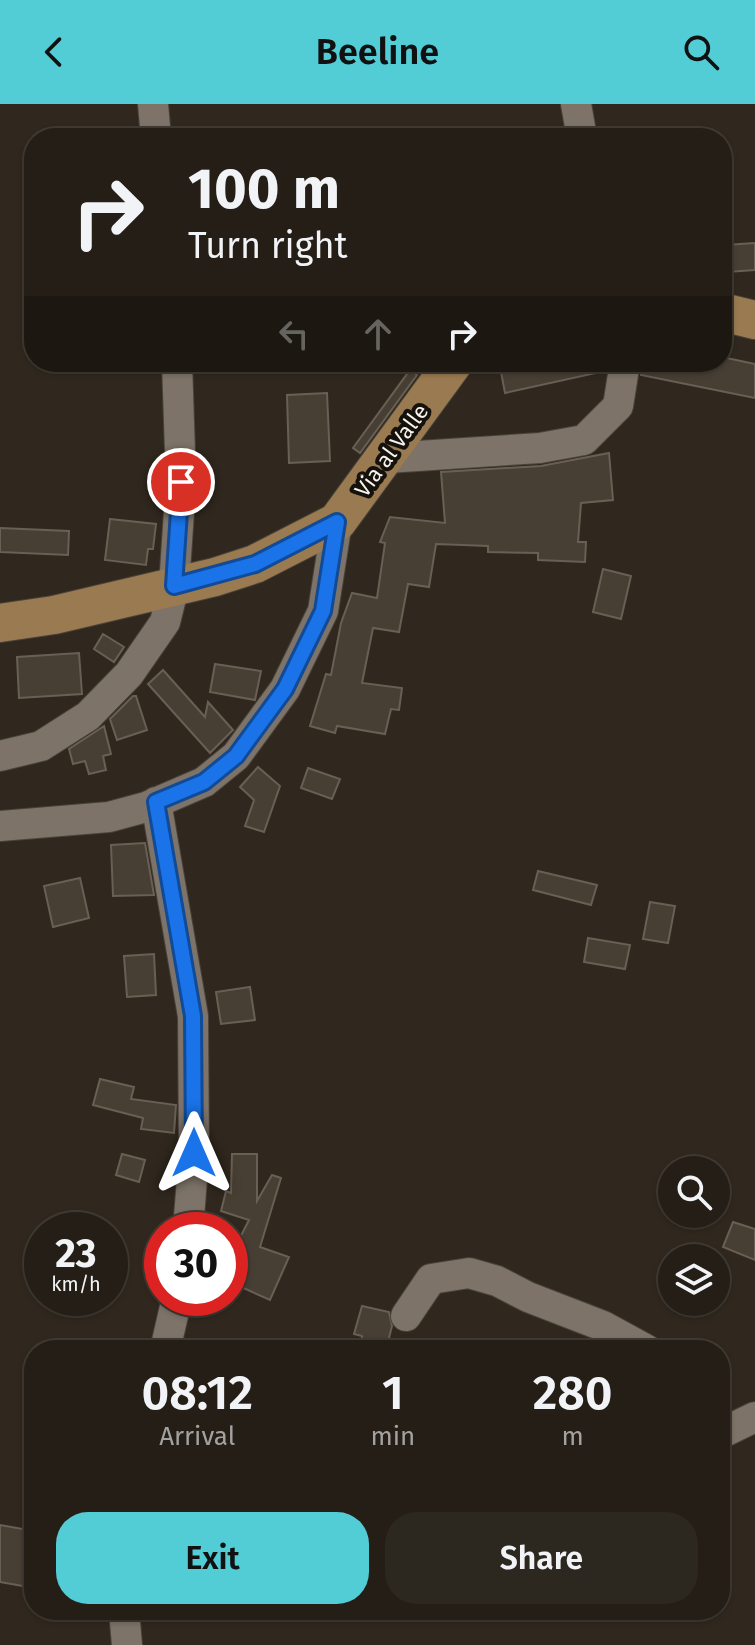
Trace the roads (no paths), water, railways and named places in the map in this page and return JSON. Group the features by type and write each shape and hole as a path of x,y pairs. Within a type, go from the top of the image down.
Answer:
{"main road":[{"path":"732,314 755,320"},
{"name":"Via al Valle","path":"0,623 54,615 255,564 337,522 387,458 447,372"}],"street":[{"path":"153,104 155,128"},
{"path":"576,104 580,128"},
{"path":"0,756 41,746 88,716 129,674 165,622 174,586 181,482 177,372"},
{"path":"387,458 540,448 584,440 618,406 623,372"},
{"path":"0,826 109,817 204,782 236,756 285,689 323,611 337,522"},
{"path":"156,802 193,1016 194,1153 189,1212"},
{"path":"406,1316 431,1279 469,1273 497,1281 629,1340"},
{"path":"167,1340 173,1316"},
{"path":"730,1429 755,1417"},
{"path":"125,1620 127,1645"}]}
